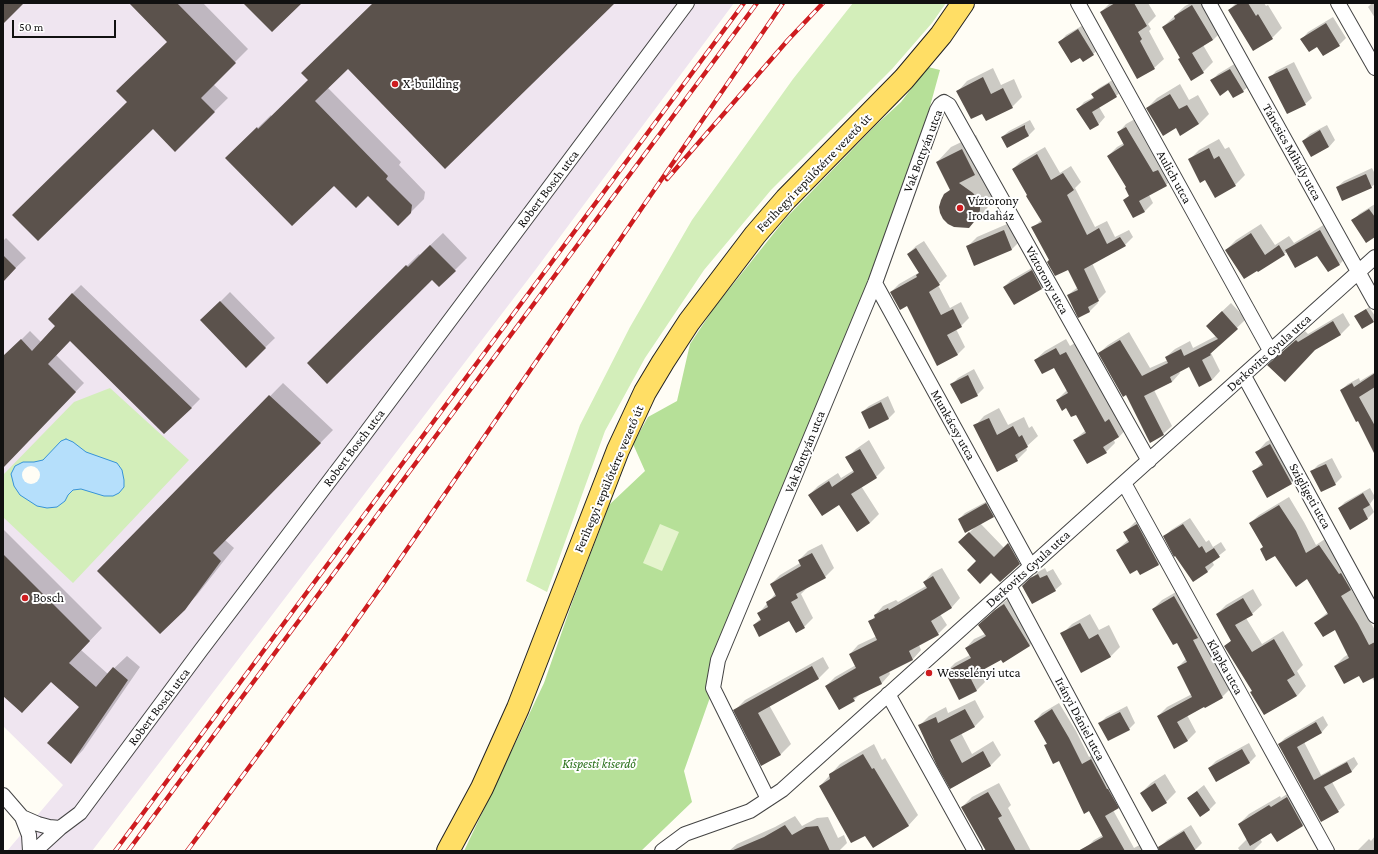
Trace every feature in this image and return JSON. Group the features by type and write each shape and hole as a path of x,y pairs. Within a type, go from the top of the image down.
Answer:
{"main road":[{"name":"Ferihegyi repülőtérre vezető út","path":"448,851 482,788 518,708 618,450 645,392 663,362 689,322 755,235 786,198 904,79 941,35 963,3"}],"street":[{"name":"Robert Bosch utca","path":"35,851 60,828 80,813 201,650 360,442 687,3"},
{"name":"Aulich utca","path":"1078,3 1271,352"},
{"name":"Táncsics Mihály utca","path":"1209,3 1375,302"},
{"path":"1338,3 1375,68"},
{"name":"Vak Bottyán utca","path":"768,799 713,688 718,660 874,283 937,110 944,102"},
{"name":"Víztorony utca","path":"944,102 949,105 953,112 1149,461"},
{"name":"Derkovits Gyula utca","path":"662,851 685,834 750,811 782,790 1375,257"},
{"name":"Munkácsy utca","path":"874,283 1032,566"},
{"name":"Szigligeti utca","path":"1244,376 1375,616"},
{"name":"Klapka utca","path":"1124,483 1327,851"},
{"name":"Irányi Dániel utca","path":"1009,586 1151,851"},
{"path":"888,694 975,851"},
{"path":"3,795 22,817 29,835 30,851"},
{"path":"22,817 38,824 60,828"}],"shaded area":[{"path":"3,3 734,3 536,269 92,851 7,851 63,785 3,726"}],"green space":[{"path":"853,3 946,3 932,23 892,69 771,190 704,270 645,358 605,431 547,592 526,581 580,425 630,327 692,220 793,79"},
{"name":"Kispesti kiserdő","path":"928,67 940,70 929,110 925,144 713,689 684,771 692,802 641,851 464,851 544,683 573,600 609,505 645,471 633,444 648,417 677,401 690,344 714,308 786,218 876,125 901,102"},
{"path":"110,388 189,460 73,583 3,517 3,475 74,402"},
{"path":"660,524 679,532 662,571 643,563"}],"water":[{"path":"66,439 73,442 86,452 117,463 122,470 124,480 124,487 119,493 113,496 104,496 81,489 73,490 65,501 57,507 47,508 37,506 20,495 14,486 11,474 15,466 23,462 43,460 61,441"}],"pier":[{"path":"31,466 37,469 40,475 37,481 31,484 25,481 22,475 25,469"}],"building":[{"path":"3,3 24,3 3,24"},
{"path":"129,3 177,3 236,63 201,98 215,112 175,152 153,129 38,241 12,215 127,102 116,91 167,42"},
{"path":"243,3 302,3 272,32"},
{"path":"373,3 615,3 445,169 348,69 315,101 388,176 386,179 412,205 411,213 398,226 368,196 356,208 334,186 292,226 225,158 257,127 258,129 308,80 301,73"},
{"path":"1115,3 1134,3 1147,26 1138,32 1142,39 1140,41 1155,69 1137,79 1100,12"},
{"path":"1239,3 1248,3 1256,16 1258,14 1273,39 1253,51 1228,10"},
{"path":"1192,5 1213,40 1192,53 1204,73 1191,81 1162,27 1175,19 1174,16"},
{"path":"1326,23 1340,46 1323,56 1317,47 1309,52 1300,39"},
{"path":"1078,29 1094,55 1083,62 1080,58 1071,63 1058,42"},
{"path":"1287,68 1306,105 1287,114 1268,77"},
{"path":"1230,69 1244,92 1233,98 1228,90 1220,96 1210,80"},
{"path":"983,77 991,94 1003,88 1013,108 986,121 982,114 971,119 956,91"},
{"path":"1109,83 1117,97 1092,112 1099,125 1090,130 1076,109 1094,98 1091,94"},
{"path":"1170,94 1179,109 1187,105 1199,124 1180,136 1176,128 1163,136 1146,108"},
{"path":"1025,125 1029,136 1007,148 1001,137"},
{"path":"1126,127 1153,172 1158,170 1167,186 1139,201 1145,212 1133,218 1123,200 1129,196 1125,188 1126,187 1107,156 1124,145 1117,132"},
{"path":"1320,130 1329,147 1311,157 1302,141"},
{"path":"1209,148 1214,159 1219,156 1236,186 1215,198 1205,180 1200,183 1188,159"},
{"path":"962,149 975,175 959,183 973,193 980,204 978,217 969,228 954,227 948,224 943,219 939,207 944,194 950,190 936,162"},
{"path":"1037,154 1051,180 1063,173 1074,190 1067,195 1087,235 1099,228 1107,244 1120,237 1126,246 1084,269 1099,301 1088,307 1090,312 1078,318 1067,295 1078,290 1068,270 1055,276 1047,262 1049,260 1031,227 1042,222 1012,169"},
{"path":"1366,174 1372,188 1342,201 1336,187"},
{"path":"1369,209 1375,217 1375,237 1366,243 1351,220"},
{"path":"1004,230 1012,250 974,266 966,246"},
{"path":"1320,230 1340,265 1328,272 1317,256 1295,268 1285,250"},
{"path":"1251,233 1265,255 1279,245 1285,255 1244,279 1225,250"},
{"path":"430,245 456,271 439,287 432,280 327,384 307,363 406,265 408,267"},
{"path":"916,248 940,285 929,292 941,315 953,309 962,327 947,335 958,355 937,366 907,306 900,310 890,292 917,277 916,275 919,273 907,254"},
{"path":"3,255 16,268 3,282"},
{"path":"1032,270 1042,289 1014,305 1003,287"},
{"path":"72,293 192,408 164,434 70,341 48,364 76,392 3,468 3,356 21,339 32,351 55,326 48,319"},
{"path":"220,301 266,348 246,368 200,320"},
{"path":"1366,309 1374,322 1362,329 1354,316"},
{"path":"1222,311 1238,329 1210,354 1211,355 1202,360 1212,380 1199,387 1189,367 1170,377 1172,382 1144,396 1164,435 1150,443 1126,395 1123,397 1098,353 1120,340 1142,376 1168,363 1165,357 1181,349 1184,356 1218,339 1206,326"},
{"path":"1333,321 1341,335 1315,350 1285,382 1267,365 1296,340 1298,342"},
{"path":"1056,348 1060,355 1066,352 1105,422 1109,419 1119,437 1103,447 1107,453 1087,464 1073,440 1086,433 1076,415 1071,417 1066,408 1062,411 1056,400 1068,393 1054,368 1042,374 1034,360"},
{"path":"1375,373 1375,387 1359,397 1375,426 1375,455 1340,390 1352,383 1354,387"},
{"path":"968,375 978,396 961,404 950,384"},
{"path":"269,395 321,443 213,553 221,561 185,610 160,634 97,571"},
{"path":"881,402 889,419 869,429 861,412"},
{"path":"989,418 997,435 1013,426 1019,437 1022,435 1028,447 1015,455 1018,461 997,472 973,425"},
{"path":"1270,444 1292,484 1267,498 1252,471 1263,465 1255,452"},
{"path":"860,449 877,478 851,494 870,523 857,532 839,505 822,516 808,495 829,481 832,487 854,472 845,457"},
{"path":"1326,464 1336,485 1321,492 1310,471"},
{"path":"1363,493 1370,505 1363,509 1368,519 1350,530 1338,508"},
{"path":"986,503 994,517 965,533 958,519"},
{"path":"1279,505 1296,531 1306,553 1319,545 1339,574 1341,573 1351,590 1341,596 1369,645 1375,642 1375,677 1363,683 1359,676 1344,684 1334,666 1349,658 1335,630 1323,637 1314,623 1328,614 1307,579 1296,587 1275,556 1266,561 1260,549 1263,547 1249,523"},
{"path":"1137,524 1159,565 1140,575 1137,570 1130,574 1116,550 1129,542 1123,532"},
{"path":"1183,524 1199,548 1202,546 1206,553 1214,548 1220,557 1205,567 1208,572 1193,582 1175,556 1174,557 1163,536"},
{"path":"969,532 994,557 1008,543 1020,564 1000,582 991,573 980,584 967,570 976,561 958,542"},
{"path":"812,553 826,578 796,594 798,598 791,602 805,628 796,633 789,621 759,637 753,625 761,620 757,613 768,607 766,602 776,596 770,584 801,566 798,560"},
{"name":"Bosch","path":"3,554 90,641 69,663 96,687 113,667 128,680 71,764 47,743 79,707 51,682 22,713 3,696"},
{"path":"1038,574 1040,578 1047,575 1056,591 1032,604 1022,586 1030,578"},
{"path":"933,576 952,608 931,621 939,635 909,651 913,660 879,677 882,684 853,698 855,701 839,710 825,686 856,668 849,654 877,640 868,621 875,618 874,615 888,608 889,610 927,588 923,582"},
{"path":"1174,596 1198,638 1193,640 1223,698 1177,722 1188,741 1174,749 1157,716 1192,697 1177,667 1187,662 1177,643 1173,645 1152,609"},
{"path":"1243,598 1253,615 1235,625 1252,652 1274,639 1295,675 1287,680 1297,696 1264,715 1250,692 1252,691 1224,646 1231,641 1216,614"},
{"path":"1004,604 1030,646 1003,663 1001,660 970,677 977,691 959,700 945,672 971,658 965,648 986,636 978,625"},
{"path":"1080,623 1089,639 1098,634 1111,657 1081,673 1060,633"},
{"path":"812,666 819,679 758,713 781,755 761,766 733,710"},
{"path":"965,709 975,727 950,740 962,763 983,751 991,766 950,789 937,766 918,725 936,717 938,723"},
{"path":"1052,709 1082,764 1091,759 1119,808 1105,816 1125,851 1078,851 1103,837 1089,811 1084,814 1059,761 1053,764 1044,745 1047,744 1034,721"},
{"path":"1120,712 1130,730 1108,741 1098,723"},
{"path":"1316,722 1322,733 1297,747 1314,780 1347,762 1352,772 1324,787 1339,812 1321,822 1278,744"},
{"path":"1242,749 1250,763 1216,782 1208,768"},
{"path":"863,754 872,769 874,768 909,826 873,848 865,836 851,843 819,786 830,779 829,774"},
{"path":"1155,783 1167,803 1152,812 1140,793"},
{"path":"1197,791 1210,810 1200,817 1187,798"},
{"path":"988,792 1002,816 998,818 1016,851 986,851 961,807"},
{"path":"1287,797 1303,826 1277,842 1271,833 1250,846 1238,824 1269,805 1271,807"},
{"path":"785,825 792,835 806,827 818,826 830,851 731,851 764,837"},
{"path":"1184,831 1196,851 1159,851 1158,847"}],"railway":[{"path":"115,851 744,3"},
{"path":"128,851 757,3"},
{"path":"187,851 385,581 783,3"},
{"path":"667,179 788,40 823,3"}],"place":[{"name":"X-building","path":"395,84"},
{"name":"Víztorony Irodaház","path":"960,208"},
{"name":"Bosch","path":"25,598"},
{"name":"Wesselényi utca","path":"929,673"}]}
